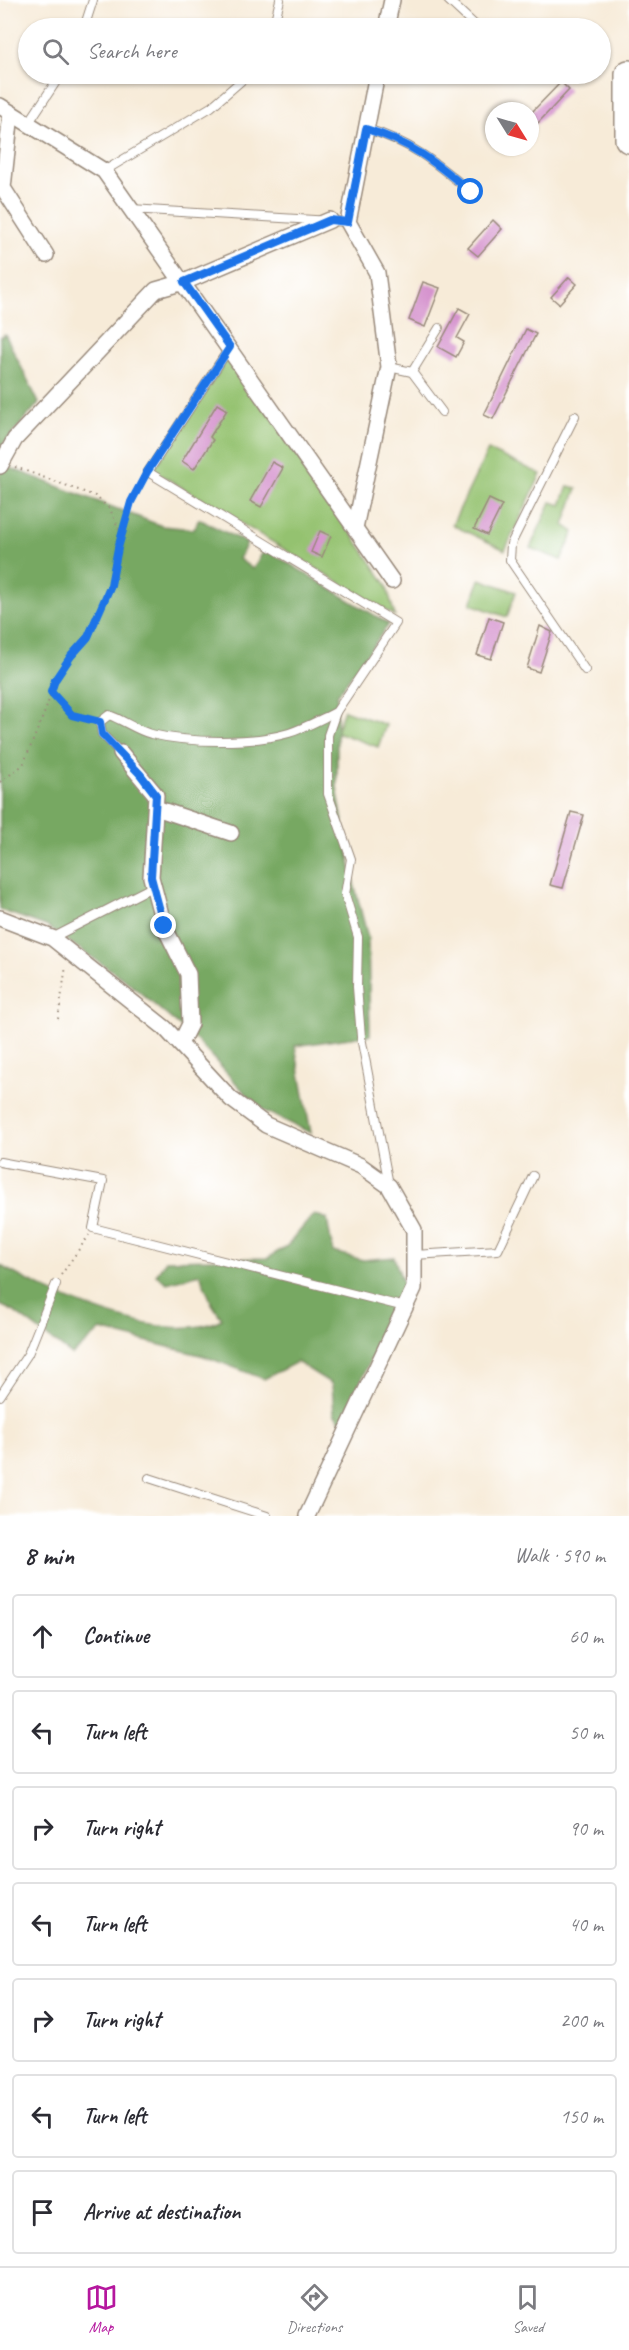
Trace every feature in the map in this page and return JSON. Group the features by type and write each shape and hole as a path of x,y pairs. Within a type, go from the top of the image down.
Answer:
{"highway":[{"path":"629,74 629,139"}],"street":[{"path":"388,18 392,0"},
{"path":"355,528 389,367 377,273 348,222 375,84"},
{"path":"5,109 104,171 230,347 392,581"},
{"path":"5,109 3,188 46,255"},
{"path":"4,467 15,439 156,290 184,282 330,220"},
{"path":"121,753 156,795 151,877 164,926 188,974 190,1024 180,1044"},
{"path":"156,808 231,833"},
{"path":"0,918 52,938 165,1029 231,1098 266,1125 361,1166 389,1186 414,1230 414,1288 307,1516"}],"lane":[{"path":"87,18 93,0"},
{"path":"276,18 280,0"},
{"path":"448,0 467,18"},
{"path":"28,124 54,84"},
{"path":"104,171 211,107 237,84"},
{"path":"366,129 397,138 436,162 471,192"},
{"path":"131,209 348,222"},
{"path":"412,372 439,328"},
{"path":"230,347 147,472 396,622 336,712 328,735 328,794 351,859 345,894 358,937 357,987 361,1037 389,1186"},
{"path":"389,367 412,372 442,412"},
{"path":"575,416 511,544 510,560 585,670"},
{"path":"121,753 102,734 100,722 109,715 125,720 149,734 191,739 246,739 289,733 336,712"},
{"path":"52,938 154,886"},
{"path":"0,1162 103,1181 93,1228 405,1307"},
{"path":"414,1255 498,1250 533,1176"},
{"path":"0,1396 28,1354 56,1284"},
{"path":"149,1478 251,1514 267,1516"}],"path":[{"path":"4,467 42,475 95,496 110,509 122,535"},
{"path":"0,782 22,765 55,680 71,656 88,637 111,585 131,502 147,472"},
{"path":"51,692 72,715 100,722"},
{"path":"58,1019 68,951"},
{"path":"56,1284 93,1228"}],"green space":[{"path":"5,334 39,403 0,448 0,337"},
{"path":"230,355 386,584 395,616 153,470"},
{"path":"488,450 541,474 505,550 452,525"},
{"path":"0,464 162,526 194,529 199,519 247,543 239,559 253,569 265,549 389,624 337,695 337,788 354,884 368,938 370,1035 295,1046 311,1133 260,1109 197,1041 124,979 46,926 0,910"},
{"path":"568,486 577,488 564,525 574,532 561,560 530,548 551,502 561,505"},
{"path":"480,579 516,592 507,617 471,604"},
{"path":"344,710 386,725 378,747 336,732"},
{"path":"314,1214 327,1219 333,1252 363,1260 394,1257 404,1286 342,1423 334,1414 332,1384 297,1362 264,1379 204,1356 101,1330 72,1355 13,1311 0,1305 0,1265 48,1290 109,1314 141,1323 171,1327 199,1326 222,1319 212,1304 200,1274 167,1283 156,1275 166,1260 268,1258 287,1246"}],"building":[{"path":"559,84 563,84 569,90 539,122 539,105"},
{"path":"493,220 502,229 478,256 468,248"},
{"path":"569,277 577,284 559,304 551,297"},
{"path":"423,282 440,288 425,327 409,320"},
{"path":"459,308 470,314 457,338 464,342 456,357 438,347"},
{"path":"526,329 536,334 493,419 484,415"},
{"path":"217,404 227,410 210,437 213,440 194,469 182,461"},
{"path":"272,462 283,468 261,507 250,501"},
{"path":"489,499 502,505 487,535 474,529"},
{"path":"320,531 331,536 322,557 311,552"},
{"path":"489,617 503,622 491,659 477,655"},
{"path":"540,626 552,632 539,672 527,668"},
{"path":"571,812 584,815 563,888 550,885"}],"route":[{"path":"164,926 151,877 156,795 140,774 102,734 100,722 72,715 61,706 51,692 55,680 71,656 88,637 111,585 118,548 131,502 147,472 230,347 184,282 330,220 348,222 366,129 397,138 436,162 471,192"}]}
